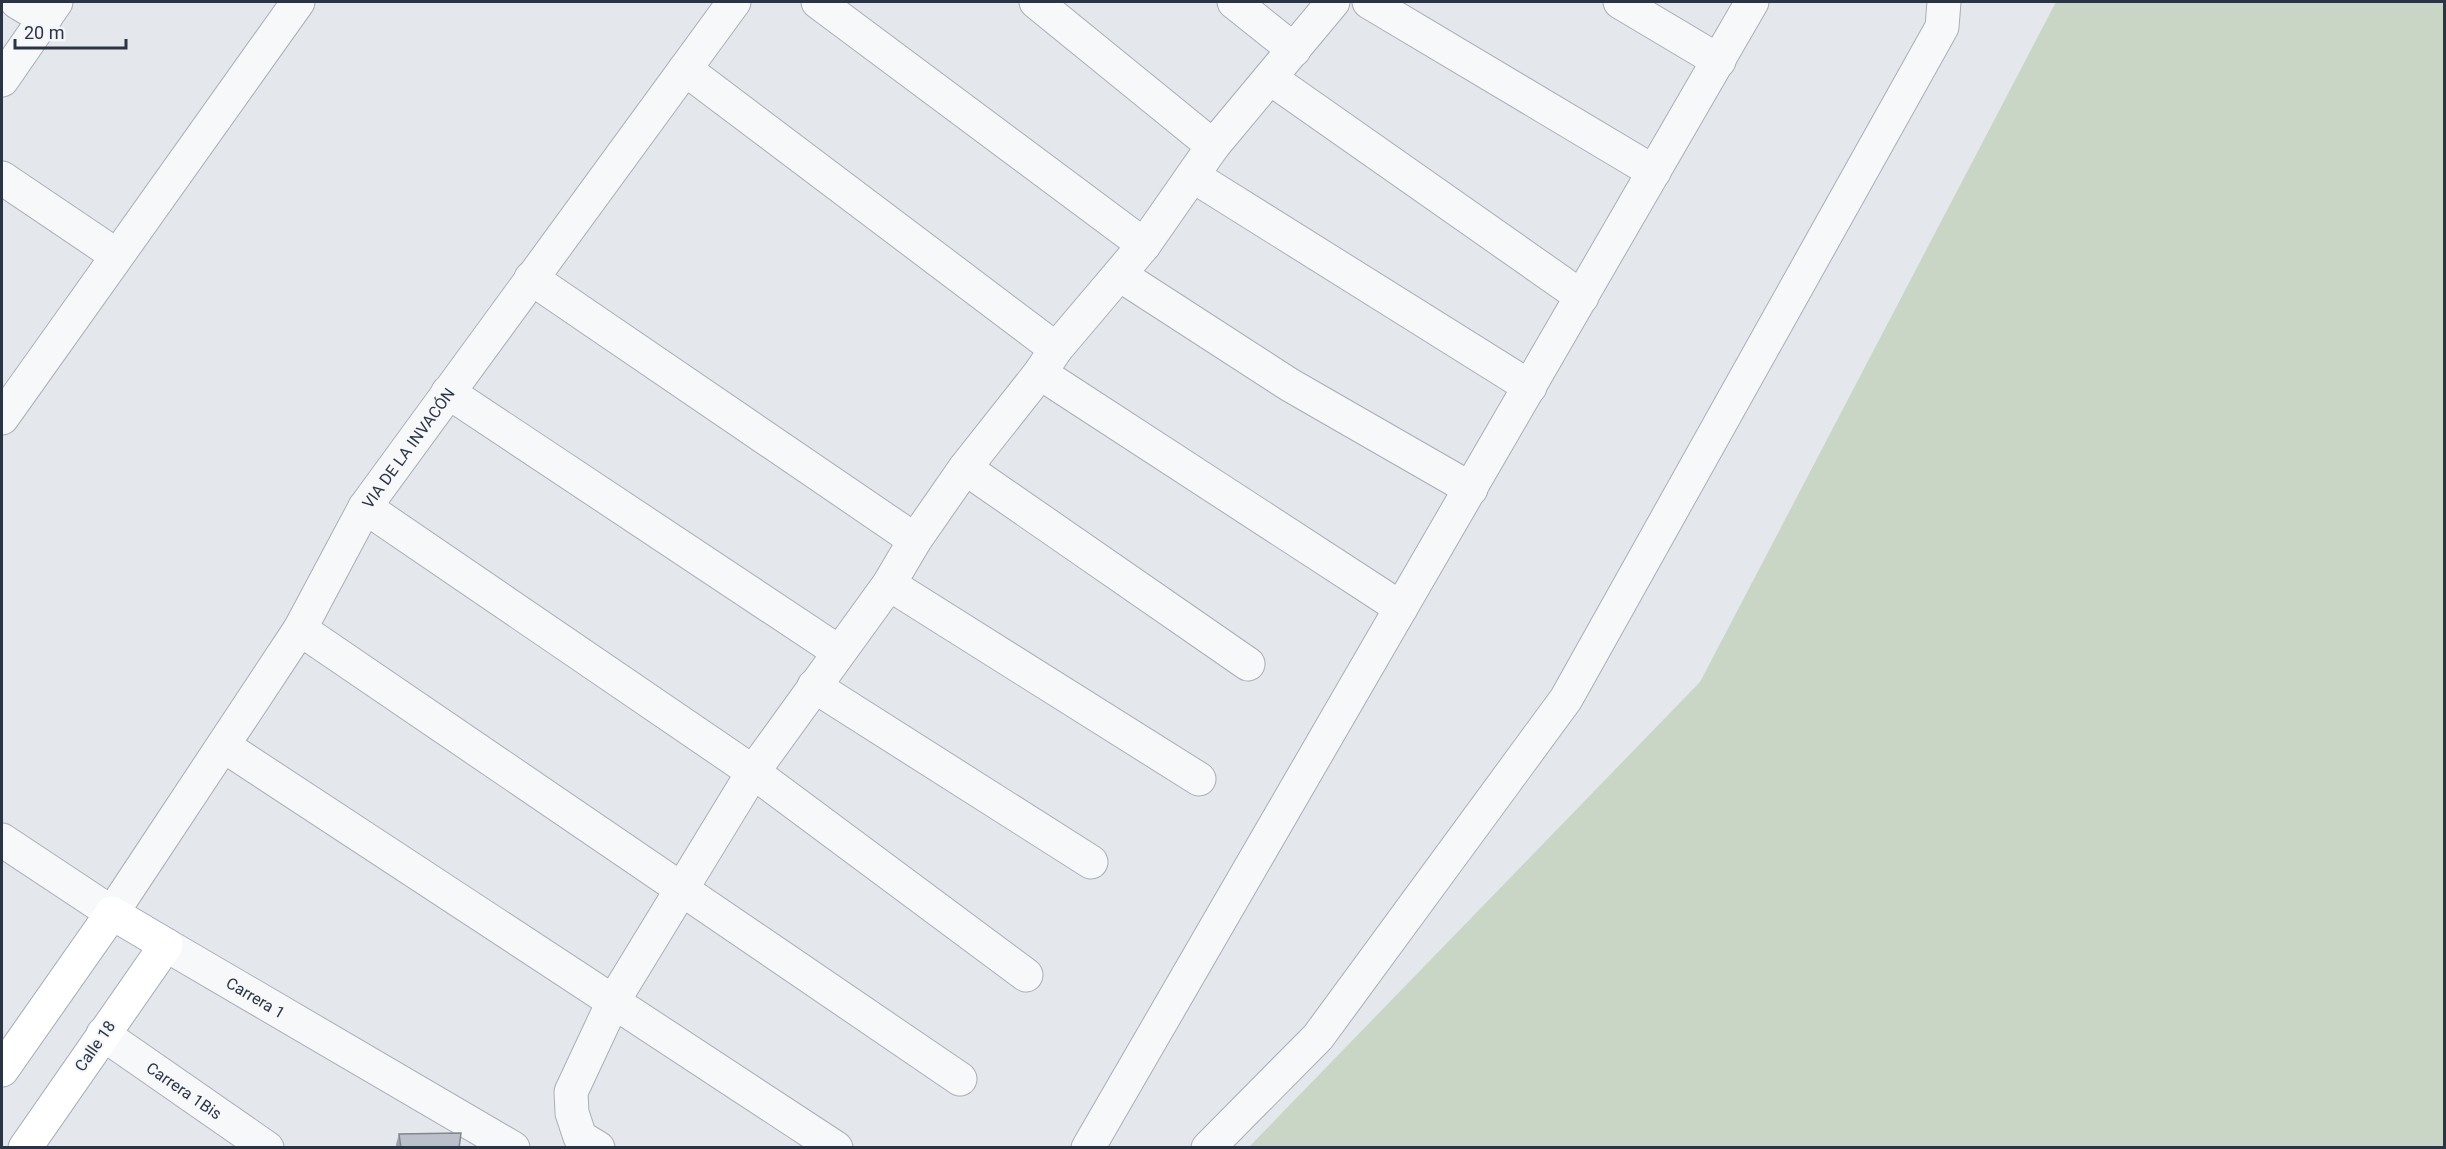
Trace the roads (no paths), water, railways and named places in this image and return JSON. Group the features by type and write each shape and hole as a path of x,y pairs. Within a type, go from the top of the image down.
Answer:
{"main road":[{"name":"Carrera 1","path":"112,913 166,945"},
{"path":"2,1070 112,913"},
{"name":"Calle 18","path":"25,1148 166,945"}],"street":[{"path":"2,80 50,10 17,2"},
{"path":"2,418 298,2"},
{"name":"VIA DE LA INVACÓN","path":"112,913 300,629 365,507 734,2"},
{"path":"818,2 1144,246"},
{"path":"1036,2 1213,146"},
{"path":"1234,2 1294,50"},
{"path":"598,1148 580,1137 572,1113 571,1092 614,1000 753,772 889,584 915,540 965,468 1048,361 1144,246 1213,146 1333,2"},
{"path":"1370,2 1654,172"},
{"path":"1620,2 1719,61"},
{"path":"1088,1148 1752,2"},
{"path":"1208,1148 1318,1037 1566,699 1942,27 1944,2"},
{"path":"685,69 1048,361 1401,608"},
{"path":"1270,78 1582,297"},
{"path":"1193,176 1530,387"},
{"path":"2,178 116,255"},
{"path":"1120,275 1290,385 1471,489"},
{"path":"531,278 915,540"},
{"path":"448,392 839,652"},
{"path":"965,468 1248,664"},
{"path":"365,507 753,772 1026,975"},
{"path":"889,584 1199,778"},
{"path":"300,629 960,1079"},
{"path":"814,686 1091,862"},
{"path":"224,746 614,1000 836,1148"},
{"name":"Carrera 1","path":"2,840 112,913"},
{"name":"Carrera 1","path":"166,945 513,1148"},
{"name":"Carrera 1Bis","path":"103,1034 267,1148"}]}
